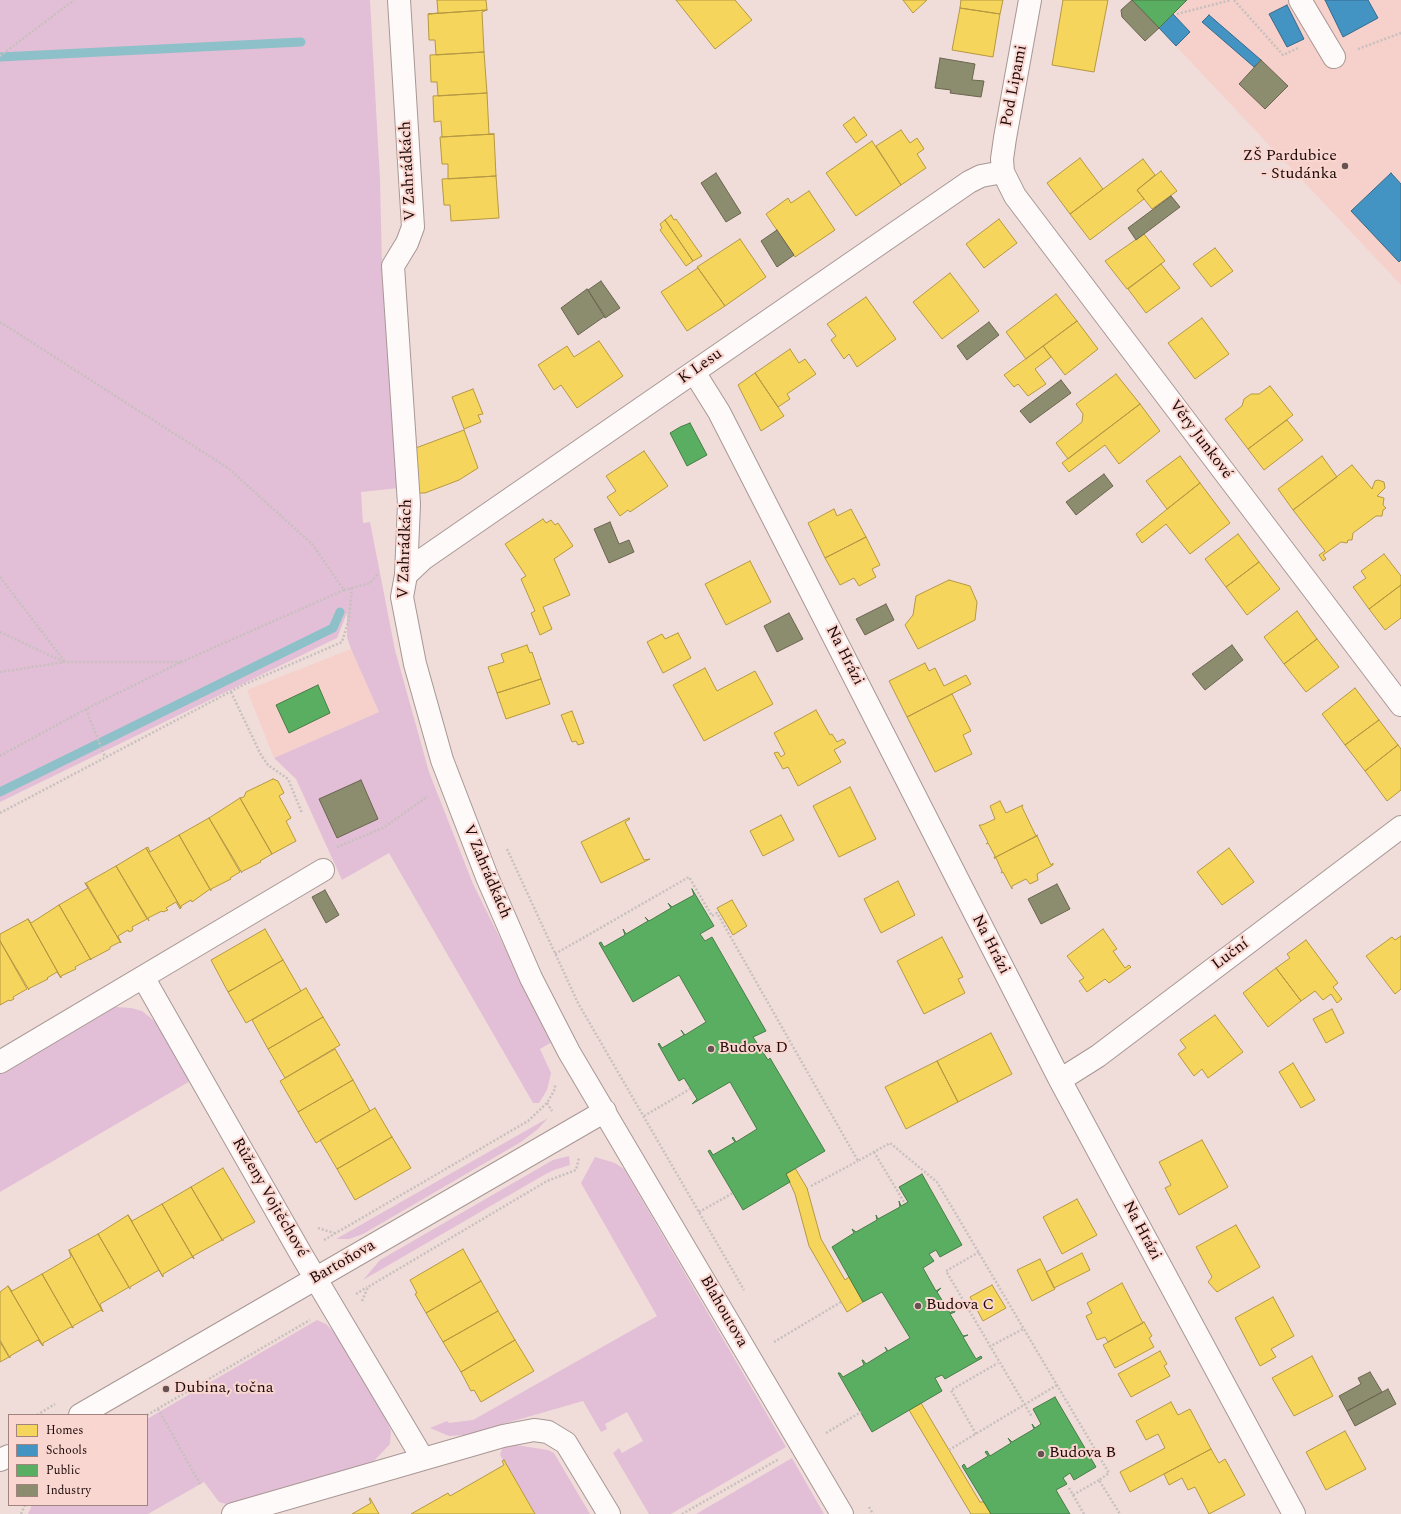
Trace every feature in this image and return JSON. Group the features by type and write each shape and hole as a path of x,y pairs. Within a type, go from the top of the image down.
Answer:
{"street":[{"name":"V Zahrádkách","path":"399,0 413,215 411,234 393,266 409,504 406,575 402,597 415,664 449,780 487,877 531,978 565,1044 605,1111"},
{"name":"Pod Lipami","path":"1003,172 1005,138 1030,0"},
{"path":"1300,0 1334,57"},
{"name":"K Lesu","path":"406,575 423,558 969,182 981,176 1003,172"},
{"name":"Věry Junkové","path":"1003,172 1015,196 1401,705"},
{"name":"Na Hrázi","path":"694,372 719,412 1060,1080 1294,1514"},
{"name":"Luční","path":"1060,1080 1098,1056 1401,827"},
{"path":"0,1062 323,870"},
{"name":"Růženy Vojtěchové","path":"143,977 332,1307 423,1459"},
{"name":"Bartoňova","path":"82,1414 605,1111"},
{"name":"Blahoutova","path":"605,1111 842,1514"},
{"path":"233,1514 503,1436 534,1430 548,1432 566,1444 609,1514"}],"path":[{"path":"0,56 74,0"},
{"path":"1177,14 1230,0 1283,55"},
{"path":"1334,57 1401,33"},
{"path":"0,322 228,468 312,544 344,590"},
{"path":"0,756 86,709 181,662 344,590 370,583 379,571 406,575"},
{"path":"0,577 65,662"},
{"path":"0,813 231,692 342,642 350,619 352,587"},
{"path":"0,632 65,662"},
{"path":"0,672 65,662 181,662"},
{"path":"231,692 261,755 268,765 288,779 302,813"},
{"path":"86,709 105,757"},
{"path":"333,849 384,828 449,780"},
{"path":"504,842 578,1003 746,1294"},
{"path":"555,954 689,878 712,916 717,913 858,1161"},
{"path":"565,1044 595,1031"},
{"path":"335,1233 528,1121 547,1103 555,1089 555,1082"},
{"path":"644,1116 690,1089"},
{"path":"148,1414 547,1181 576,1170 579,1161 578,1155 547,1103"},
{"path":"811,1186 890,1143 937,1182 1109,1473 1073,1495"},
{"path":"874,1152 904,1202"},
{"path":"699,1212 733,1193"},
{"path":"979,1252 946,1271 998,1363 1032,1417"},
{"path":"363,1307 362,1301 368,1287"},
{"path":"774,1342 841,1302"},
{"path":"989,1347 1023,1329"},
{"path":"770,1335 778,1348"},
{"path":"976,1434 951,1390 998,1363"},
{"path":"949,1450 1057,1385"},
{"path":"158,1409 200,1484"},
{"path":"826,1433 861,1412"},
{"path":"823,1427 830,1440"},
{"path":"682,1514 786,1455"},
{"path":"1099,1480 1120,1514"},
{"path":"1069,1488 1084,1514"},
{"path":"867,1503 873,1514"}],"shaded area":[{"path":"0,0 370,0 380,180 382,265 399,488 361,492 363,523 370,522 395,650 429,772 473,884 552,1042 540,1049 551,1073 547,1090 539,1103 533,1103 389,853 342,880 296,779 274,758 379,712 347,637 347,613 337,638 0,802"},
{"name":"ZŠ Pardubice - Studánka","path":"1132,0 1401,0 1401,285 1159,28"},
{"path":"351,649 379,712 274,758 247,690"},
{"path":"116,1007 131,1008 142,1011 162,1027 192,1080 0,1192 0,1072 106,1011"},
{"path":"548,1118 538,1129 521,1142 363,1234 349,1239 336,1239"},
{"path":"569,1156 570,1165 544,1175 363,1280 380,1260 553,1160"},
{"path":"595,1157 615,1163 624,1169 786,1447 671,1514 649,1514 613,1453 619,1448 622,1453 643,1441 627,1412 605,1424 607,1429 601,1432 583,1401 465,1435 449,1436 430,1428 447,1421 449,1423 473,1420 657,1316 581,1183"},
{"path":"317,1320 326,1324 341,1339 384,1414 391,1431 390,1444 373,1462 226,1504 219,1502 204,1482 148,1514 28,1514 32,1506 148,1506 148,1418"},
{"path":"509,1444 548,1450 554,1453 590,1514 535,1514 500,1455 502,1449"},
{"path":"792,1458 824,1514 696,1514"}],"building: Homes":[{"path":"437,0 486,0 487,10 428,14 438,13"},
{"path":"676,0 735,0 752,20 715,49"},
{"path":"903,0 927,0 913,13"},
{"path":"961,0 1003,0 1000,14 960,8"},
{"path":"1063,0 1108,0 1094,72 1052,65"},
{"path":"960,8 1000,14 993,57 952,50"},
{"path":"487,10 482,12 484,52 436,55 435,40 429,40 428,14"},
{"path":"484,52 487,93 438,96 437,82 431,82 430,55"},
{"path":"487,93 489,134 494,134 442,137 441,121 434,122 433,96"},
{"path":"854,117 867,135 856,143 843,125"},
{"path":"901,130 910,143 917,138 924,149 917,154 926,168 901,185 876,146"},
{"path":"494,134 496,176 448,179 448,164 442,164 440,137"},
{"path":"872,141 901,185 856,216 826,173"},
{"path":"1080,158 1103,189 1070,214 1047,183"},
{"path":"1143,159 1155,175 1137,190 1144,199 1090,240 1070,214"},
{"path":"1161,171 1177,191 1152,209 1137,190"},
{"path":"496,176 499,218 451,221 450,205 444,205 442,179"},
{"path":"809,191 835,230 795,257 766,214 788,198 791,203"},
{"path":"671,215 674,220 676,219 702,256 693,261 665,220"},
{"path":"999,219 1017,243 984,268 966,244"},
{"path":"665,220 693,261 686,266 660,230 662,228 660,224"},
{"path":"1144,234 1165,261 1127,289 1105,261"},
{"path":"740,239 766,277 725,306 697,267"},
{"path":"1215,248 1233,271 1211,287 1193,264"},
{"path":"1161,264 1180,288 1146,313 1128,289"},
{"path":"698,268 725,306 687,331 661,292"},
{"path":"950,273 979,311 942,339 913,302"},
{"path":"1056,294 1077,321 1026,359 1006,332"},
{"path":"866,297 896,339 857,367 849,354 844,359 831,340 836,336 827,324"},
{"path":"1202,318 1229,354 1195,379 1168,343"},
{"path":"1077,321 1098,349 1065,375 1043,346"},
{"path":"599,341 623,376 577,408 561,385 554,390 538,365 567,346 574,357"},
{"path":"1043,346 1051,357 1035,369 1046,384 1028,396 1018,384 1014,387 1004,375"},
{"path":"790,349 799,363 805,359 816,374 787,394 790,399 778,407 755,373"},
{"path":"755,373 784,416 761,431 738,385"},
{"path":"1116,374 1140,404 1068,459 1056,443 1082,422 1083,414 1076,404"},
{"path":"1270,386 1293,415 1248,449 1225,419 1242,406 1244,399 1251,394 1259,394"},
{"path":"473,389 483,414 478,415 481,422 464,429 452,397"},
{"path":"1140,404 1160,431 1119,464 1105,445 1069,472 1062,463"},
{"path":"1287,420 1303,440 1264,470 1248,449"},
{"path":"464,430 478,468 459,480 425,493 418,493 413,449"},
{"path":"644,451 668,486 630,512 628,510 620,516 607,497 616,491 606,476"},
{"path":"1180,456 1200,483 1167,509 1146,481"},
{"path":"1322,456 1337,477 1293,510 1278,489"},
{"path":"1352,465 1372,489 1375,481 1378,480 1384,482 1385,488 1377,496 1384,498 1383,505 1386,508 1383,510 1382,516 1376,516 1353,533 1352,540 1348,540 1347,543 1341,542 1323,555 1326,559 1323,561 1319,555 1325,551 1293,510"},
{"path":"1200,483 1230,523 1190,554 1166,524 1142,543 1136,534"},
{"path":"834,509 837,516 851,509 866,537 825,558 808,523"},
{"path":"543,519 546,523 551,520 555,525 558,523 573,546 554,559 570,595 543,607 552,629 540,635 531,613 535,611 521,579 526,576 505,544"},
{"path":"1238,534 1259,562 1226,587 1205,559"},
{"path":"866,537 880,565 872,569 876,577 859,586 854,578 840,585 825,558"},
{"path":"1384,554 1401,576 1401,585 1369,609 1353,587 1366,578 1361,571"},
{"path":"750,561 771,602 726,625 705,584"},
{"path":"1259,562 1280,589 1247,615 1226,587"},
{"path":"949,580 970,586 977,602 975,620 918,649 905,625 913,615 916,596"},
{"path":"1401,585 1401,618 1385,630 1369,609"},
{"path":"1297,611 1317,639 1284,664 1264,637"},
{"path":"678,633 691,658 663,673 647,642 662,634 665,639"},
{"path":"1317,639 1339,667 1306,692 1284,664"},
{"path":"527,645 530,653 532,652 541,679 497,693 488,667 504,662 501,654"},
{"path":"925,663 929,671 935,668 944,686 966,675 971,684 907,717 889,681"},
{"path":"705,668 717,691 755,671 773,704 704,741 673,685"},
{"path":"541,679 550,704 506,719 497,693"},
{"path":"1355,688 1379,720 1345,745 1322,714"},
{"path":"952,694 971,731 963,735 972,754 935,772 907,717"},
{"path":"816,710 830,735 832,734 837,742 843,739 846,743 834,750 841,762 798,786 788,767 783,769 774,753 778,752 781,757 785,754 774,733"},
{"path":"572,711 584,743 578,745 576,741 572,742 561,715"},
{"path":"1379,720 1398,745 1365,771 1345,745"},
{"path":"1398,745 1401,749 1401,790 1387,801 1365,771"},
{"path":"273,779 278,781 284,793 279,796 291,818 286,821 296,841 272,854 240,798 244,797 246,792"},
{"path":"850,787 876,839 839,857 813,806"},
{"path":"240,798 272,854 260,861 261,862 241,872 209,818"},
{"path":"1000,801 1006,813 1023,805 1022,807 1036,836 1038,835 994,858 995,856 988,843 986,844 988,842 979,825 995,819 990,806"},
{"path":"781,815 794,840 763,856 750,831"},
{"path":"209,818 240,872 230,878 231,879 211,889 211,891 179,835"},
{"path":"629,818 630,819 625,822 644,860 650,859 601,883 581,842"},
{"path":"179,835 210,889 192,902 191,900 181,906 181,908 146,848 148,847 150,852"},
{"path":"1037,836 1051,865 1053,863 1053,865 1037,874 1038,880 1030,884 1026,879 1012,886 1012,889 1003,872 1001,873 1002,871 996,858 994,858"},
{"path":"146,848 181,908 180,909 176,902 166,908 168,910 162,911 148,918 149,921 116,866"},
{"path":"1229,848 1254,882 1222,905 1197,872"},
{"path":"116,866 147,919 132,927 133,930 129,932 128,930 118,936 121,943 86,883"},
{"path":"898,881 915,915 881,933 864,899"},
{"path":"88,888 121,943 120,942 110,947 110,949 91,960 59,905"},
{"path":"732,900 747,926 733,935 717,908"},
{"path":"59,905 91,960 90,959 75,967 76,969 61,976 61,978 28,919 31,923"},
{"path":"28,919 61,978 57,972 47,978 48,979 28,989 0,941 0,934"},
{"path":"265,929 283,960 228,992 211,960"},
{"path":"1103,929 1117,949 1113,951 1125,968 1129,965 1131,967 1109,983 1105,979 1087,992 1079,981 1084,978 1067,956"},
{"path":"1401,936 1401,989 1395,994 1366,956 1392,937 1395,940"},
{"path":"942,937 963,977 958,979 965,993 924,1014 897,961"},
{"path":"1306,940 1338,983 1333,987 1342,999 1337,1003 1331,994 1323,1000 1315,991 1301,1001 1276,968 1290,958 1287,954"},
{"path":"0,941 27,989 13,997 14,999 0,1005"},
{"path":"283,960 301,991 246,1023 228,992"},
{"path":"1276,968 1301,1001 1268,1027 1243,993"},
{"path":"306,988 323,1017 268,1049 252,1020"},
{"path":"1332,1009 1344,1033 1326,1043 1313,1019"},
{"path":"1215,1015 1243,1052 1208,1078 1202,1069 1194,1076 1178,1054 1186,1048 1180,1040"},
{"path":"323,1017 340,1045 285,1078 268,1049"},
{"path":"991,1033 1012,1074 958,1102 937,1061"},
{"path":"335,1049 353,1080 298,1112 280,1081"},
{"path":"937,1061 958,1102 906,1129 885,1087"},
{"path":"1293,1063 1315,1100 1301,1108 1279,1072"},
{"path":"353,1080 370,1111 316,1143 298,1112"},
{"path":"375,1108 392,1137 337,1169 320,1140"},
{"path":"392,1137 411,1168 355,1200 337,1169"},
{"path":"1202,1140 1228,1187 1179,1215 1165,1188 1171,1185 1159,1162"},
{"path":"223,1168 255,1222 223,1239 223,1241 191,1187"},
{"path":"795,1168 807,1188 821,1239 845,1280 849,1277 863,1302 847,1312 809,1246 795,1194 786,1174"},
{"path":"191,1187 222,1240 193,1256 194,1259 162,1204"},
{"path":"1077,1199 1097,1235 1062,1254 1043,1217"},
{"path":"162,1204 194,1259 192,1257 163,1274 163,1277 128,1215 132,1221"},
{"path":"128,1215 163,1277 159,1270 130,1287 130,1289 98,1234"},
{"path":"1236,1225 1260,1267 1217,1292 1208,1282 1212,1277 1196,1247"},
{"path":"98,1234 129,1287 100,1304 103,1312 69,1250"},
{"path":"463,1249 481,1281 426,1313 415,1294 417,1293 410,1280"},
{"path":"69,1250 103,1312 101,1310 73,1326 73,1328 42,1274 71,1257"},
{"path":"1082,1253 1090,1270 1054,1288 1046,1272"},
{"path":"1040,1259 1055,1289 1032,1301 1017,1270"},
{"path":"42,1274 73,1328 71,1327 43,1343 43,1346 8,1286 12,1291"},
{"path":"481,1281 498,1311 443,1342 426,1313"},
{"path":"1122,1283 1143,1323 1108,1342 1105,1337 1097,1340 1086,1316 1092,1313 1087,1303"},
{"path":"992,1285 1006,1308 983,1321 970,1297"},
{"path":"8,1286 43,1346 38,1340 10,1356 10,1358 0,1340 0,1292"},
{"path":"1273,1297 1294,1336 1271,1349 1276,1357 1260,1366 1235,1318"},
{"path":"498,1311 515,1340 461,1372 443,1342"},
{"path":"1144,1322 1152,1336 1149,1338 1154,1347 1115,1368 1103,1345"},
{"path":"515,1340 534,1371 481,1402 474,1390 471,1391 461,1372"},
{"path":"0,1342 9,1357 0,1362"},
{"path":"1160,1351 1167,1364 1164,1366 1170,1376 1131,1397 1118,1374"},
{"path":"1312,1356 1333,1396 1294,1416 1272,1378"},
{"path":"1171,1402 1178,1415 1190,1409 1211,1449 1130,1492 1120,1472 1165,1448 1158,1434 1146,1440 1136,1421"},
{"path":"921,1403 980,1502 984,1502 991,1514 971,1514 909,1410"},
{"path":"1345,1431 1366,1469 1326,1490 1306,1452"},
{"path":"1211,1449 1219,1463 1225,1459 1245,1495 1209,1514 1195,1487 1188,1490 1182,1478 1169,1485 1164,1474"},
{"path":"504,1460 535,1514 411,1514 448,1493 450,1496 504,1465 502,1461"},
{"path":"370,1498 379,1514 352,1514 371,1503"}],"building: Schools":[{"path":"1325,0 1368,0 1378,18 1343,37"},
{"path":"1287,5 1304,39 1287,47 1269,14"},
{"path":"1173,14 1190,32 1176,46 1159,28"},
{"path":"1209,15 1261,60 1254,67 1202,22"},
{"path":"1391,173 1401,184 1401,260 1399,262 1351,211"}],"building: Public":[{"path":"1132,0 1187,0 1159,28"},
{"path":"690,423 707,455 687,466 670,433"},
{"path":"318,685 330,713 289,733 276,705"},
{"name":"Budova D","path":"692,889 714,926 700,934 705,941 712,937 766,1031 753,1037 768,1060 770,1058 825,1151 786,1174 790,1182 743,1210 708,1151 710,1150 713,1155 735,1142 732,1138 733,1137 736,1142 757,1129 730,1082 692,1104 697,1099 684,1078 679,1081 658,1044 659,1043 662,1048 684,1035 681,1030 685,1035 706,1022 679,975 633,1002 599,943 601,942 604,947 625,935 623,929 626,934 648,921 645,917 649,921 671,908 668,903 672,907 694,895"},
{"name":"Budova C","path":"922,1174 962,1245 940,1257 936,1250 929,1254 934,1261 923,1268 936,1291 941,1288 937,1292 950,1313 954,1310 955,1312 950,1314 963,1336 968,1335 963,1337 976,1359 981,1356 982,1358 945,1379 942,1375 935,1378 942,1391 872,1432 838,1373 840,1373 843,1377 864,1365 862,1360 866,1364 887,1351 885,1347 888,1351 910,1338 882,1292 863,1302 832,1247 854,1233 852,1229 856,1232 877,1220 876,1215 878,1219 900,1207 899,1201 901,1206 908,1202 899,1187"},
{"name":"Budova B","path":"1055,1397 1096,1467 1074,1480 1070,1473 1063,1478 1067,1484 1056,1490 1070,1514 991,1514 962,1466 964,1464 967,1469 988,1456 985,1452 987,1451 990,1456 1011,1443 1008,1438 1012,1442 1034,1429 1032,1424 1035,1428 1041,1424 1033,1409"}],"building: Industry":[{"path":"1132,0 1159,28 1145,41 1122,17 1121,10"},
{"path":"940,58 975,64 972,80 984,81 981,97 950,93 951,90 935,88"},
{"path":"1261,60 1288,86 1265,109 1239,84"},
{"path":"716,173 741,213 726,222 701,183"},
{"path":"1171,196 1180,207 1136,240 1128,228"},
{"path":"777,230 794,255 777,267 761,241"},
{"path":"601,281 620,308 605,318 588,290"},
{"path":"587,289 605,316 578,335 561,308"},
{"path":"989,322 999,335 967,360 957,346"},
{"path":"1061,380 1071,393 1030,423 1020,411"},
{"path":"1104,474 1113,486 1076,515 1066,502"},
{"path":"610,522 619,544 629,540 634,552 609,563 594,529"},
{"path":"886,604 894,620 865,635 856,619"},
{"path":"789,613 803,639 777,652 764,626"},
{"path":"1232,645 1243,660 1205,690 1192,674"},
{"path":"361,780 378,819 337,838 319,799"},
{"path":"1057,884 1070,909 1041,924 1028,899"},
{"path":"325,890 339,915 326,923 312,897"},
{"path":"1370,1372 1382,1392 1347,1411 1339,1396 1361,1384 1358,1378"},
{"path":"1388,1389 1396,1404 1355,1426 1347,1411"}],"waterway":[{"path":"0,57 301,42"},
{"path":"0,792 333,628 340,612"}],"place":[{"name":"ZŠ Pardubice - Studánka","path":"1345,166"},
{"name":"Budova D","path":"711,1049"},
{"name":"Budova C","path":"918,1306"},
{"name":"Dubina, točna","path":"166,1389"},
{"name":"Budova B","path":"1041,1454"}]}
